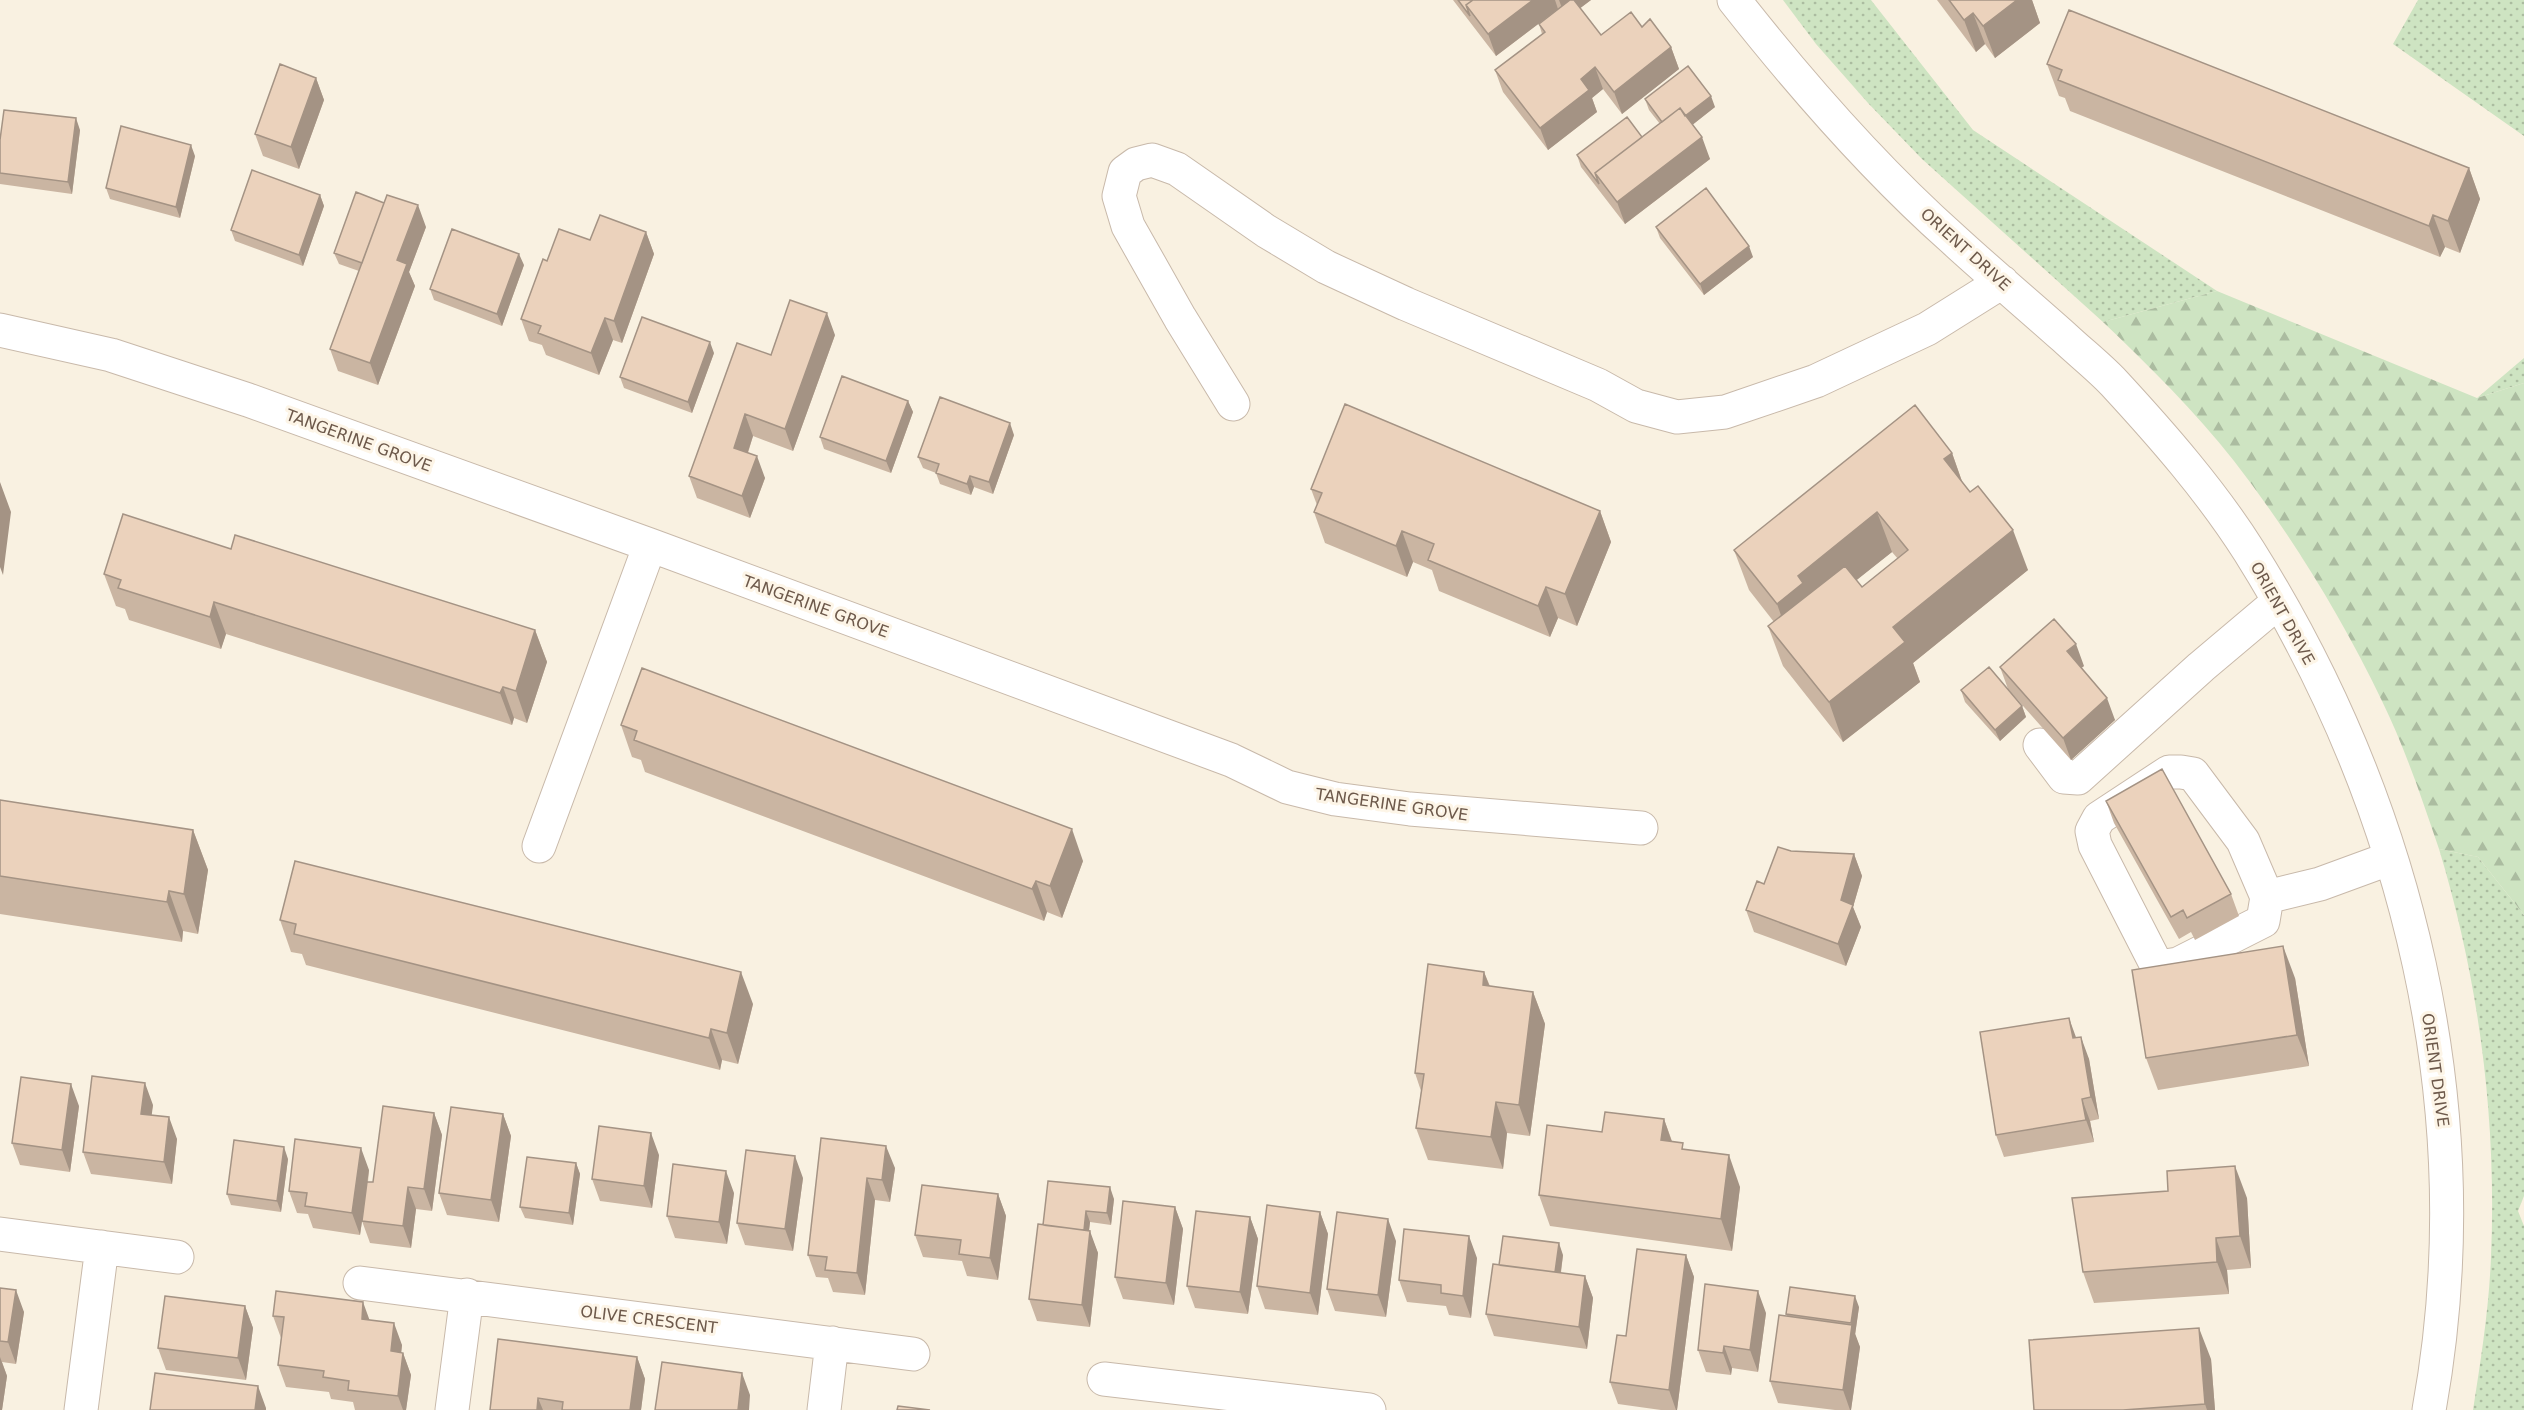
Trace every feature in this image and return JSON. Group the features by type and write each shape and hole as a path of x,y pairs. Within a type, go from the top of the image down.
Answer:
{"street":[{"name":"ORIENT DRIVE","path":"1734,0 1774,50 1863,152 1950,237 2111,379 2179,456 2248,549 2300,641 2352,747 2399,879 2426,993 2444,1120 2447,1248 2439,1352 2429,1410"},
{"path":"1233,404 1180,318 1128,226 1119,196 1125,172 1136,164 1152,160 1177,169 1266,231 1326,267 1598,385 1636,406 1677,417 1725,412 1816,381 1927,329 2002,282"},
{"name":"TANGERINE GROVE","path":"0,330 111,355 248,400 650,545 1231,760 1287,787 1335,799 1410,809 1641,828"},
{"path":"539,846 650,545"},
{"path":"2040,745 2064,777 2078,778 2201,667 2278,602"},
{"path":"2181,771 2193,774 2243,841 2267,897 2262,921 2178,964 2165,966 2156,964 2095,845 2092,831 2099,818 2169,772 2181,771"},
{"path":"2267,897 2320,884 2391,858"},
{"path":"0,1234 177,1257"},
{"path":"81,1410 102,1247"},
{"name":"OLIVE CRESCENT","path":"360,1283 913,1354"},
{"path":"452,1410 467,1295"},
{"path":"824,1410 832,1343"},
{"path":"1104,1379 1198,1400 1368,1410"}],"green space":[{"path":"1783,0 1871,0 1973,130 2217,291 2103,322 1922,159 1816,44"},
{"path":"2418,0 2524,0 2524,136 2393,44"},
{"path":"2217,291 2477,398 2524,383 2524,915 2478,857 2439,849 2406,755 2382,701 2350,638 2296,547 2255,489 2204,424 2103,322"},
{"path":"2524,358 2524,383 2477,398"},
{"path":"2439,849 2478,857 2524,915 2524,1196 2518,1211 2524,1226 2524,1410 2473,1410 2490,1276 2492,1205 2488,1102 2475,1000 2465,949"}],"building":[{"path":"1458,0 1473,0 1466,5 1470,16"},
{"path":"1473,0 1533,0 1488,34 1466,5"},
{"path":"1570,0 1574,0 1601,35 1631,12 1642,27 1650,19 1671,47 1614,92 1595,67 1581,79 1589,90 1540,128 1495,70 1545,32 1539,24"},
{"path":"1949,0 2017,0 1983,26 1973,13 1964,20"},
{"path":"2069,10 2469,168 2448,221 2433,215 2429,226 2058,80 2062,70 2047,64"},
{"path":"280,64 316,78 291,147 255,134"},
{"path":"1688,66 1711,96 1685,116 1680,108 1662,122 1645,99"},
{"path":"1680,108 1702,137 1617,202 1595,173"},
{"path":"4,110 76,118 68,182 0,173 0,140"},
{"path":"1627,117 1642,137 1595,173 1599,184 1577,155"},
{"path":"121,126 191,145 176,207 106,188"},
{"path":"252,170 320,195 299,255 231,230"},
{"path":"1706,188 1749,246 1700,284 1656,227"},
{"path":"356,192 384,203 362,263 334,253"},
{"path":"387,195 418,205 397,260 407,264 370,363 330,349"},
{"path":"600,215 646,232 614,321 605,318 591,353 538,333 541,326 521,319 543,259 547,261 559,229 590,240"},
{"path":"452,229 519,254 497,314 430,289"},
{"path":"790,300 827,313 785,429 745,414 734,448 757,456 742,496 689,476 737,343 771,355"},
{"path":"642,317 710,342 688,402 620,377"},
{"path":"842,376 908,401 886,461 820,437"},
{"path":"940,397 1010,423 989,482 970,476 967,484 936,473 939,464 918,457"},
{"path":"1345,404 1600,511 1565,594 1546,587 1538,606 1428,560 1434,544 1402,531 1396,546 1314,512 1322,493 1311,489"},
{"path":"1915,405 1952,453 1944,459 1970,492 1978,486 2013,530 1893,627 1905,642 1829,702 1768,626 1845,566 1862,587 1908,550 1877,512 1798,576 1803,583 1777,604 1734,550"},
{"path":"123,514 231,549 235,535 535,630 516,691 503,687 500,693 214,602 210,617 118,588 121,580 104,574"},
{"path":"2054,619 2076,644 2067,651 2107,698 2063,738 2000,667"},
{"path":"1989,667 2022,706 1995,730 1961,690"},
{"path":"642,668 1072,829 1050,886 1036,881 1032,889 634,740 637,731 621,725"},
{"path":"2162,769 2231,894 2187,918 2183,910 2171,917 2106,801"},
{"path":"0,800 193,830 184,894 169,891 167,902 0,876"},
{"path":"1778,847 1791,851 1854,854 1841,900 1853,905 1838,944 1746,910 1757,881 1764,884"},
{"path":"295,861 741,972 727,1033 711,1029 709,1038 294,934 296,924 280,920"},
{"path":"2283,946 2297,1035 2146,1058 2132,970"},
{"path":"1428,964 1484,972 1483,985 1533,992 1519,1105 1496,1102 1491,1137 1416,1128 1424,1074 1415,1073"},
{"path":"2069,1018 2073,1038 2081,1037 2091,1097 2082,1099 2086,1120 1996,1135 1980,1032"},
{"path":"92,1076 145,1083 141,1114 169,1117 164,1162 83,1152"},
{"path":"21,1077 71,1084 62,1150 12,1143"},
{"path":"383,1106 434,1113 424,1189 408,1187 403,1226 362,1221 367,1182 373,1182"},
{"path":"451,1107 503,1114 491,1200 439,1193"},
{"path":"1605,1112 1664,1119 1661,1140 1683,1143 1682,1149 1729,1155 1721,1219 1539,1195 1547,1125 1602,1132"},
{"path":"599,1126 651,1133 644,1186 592,1179"},
{"path":"821,1138 886,1146 882,1180 867,1178 857,1273 825,1270 827,1257 808,1255"},
{"path":"295,1139 361,1148 352,1213 305,1206 307,1193 289,1191"},
{"path":"234,1140 284,1147 277,1201 227,1194"},
{"path":"746,1150 795,1156 785,1229 737,1223"},
{"path":"527,1157 576,1163 569,1213 520,1207"},
{"path":"673,1164 726,1171 719,1222 667,1216"},
{"path":"2235,1166 2240,1236 2216,1238 2217,1262 2083,1272 2072,1198 2168,1191 2167,1171"},
{"path":"1048,1181 1110,1187 1107,1213 1086,1211 1084,1230 1043,1225"},
{"path":"922,1185 998,1194 990,1258 959,1254 961,1240 915,1235"},
{"path":"1123,1201 1175,1207 1166,1283 1115,1277"},
{"path":"1267,1205 1320,1212 1310,1293 1257,1286"},
{"path":"1196,1211 1250,1217 1240,1292 1187,1286"},
{"path":"1337,1212 1388,1219 1378,1295 1327,1289"},
{"path":"1038,1224 1090,1231 1082,1305 1029,1299"},
{"path":"1404,1229 1469,1236 1463,1296 1441,1293 1441,1285 1399,1280"},
{"path":"1503,1236 1559,1243 1555,1272 1499,1265"},
{"path":"1637,1249 1686,1255 1669,1390 1610,1382 1617,1335 1626,1336"},
{"path":"1493,1264 1585,1276 1579,1327 1486,1314"},
{"path":"1705,1284 1758,1291 1750,1350 1724,1346 1723,1353 1698,1350"},
{"path":"1790,1287 1855,1296 1851,1323 1786,1314"},
{"path":"0,1288 16,1290 8,1342 0,1341"},
{"path":"276,1291 363,1302 362,1319 394,1323 391,1351 403,1353 398,1396 348,1390 349,1381 323,1377 324,1371 278,1365 284,1317 273,1316"},
{"path":"165,1296 245,1306 238,1358 158,1348"},
{"path":"1779,1315 1852,1325 1843,1390 1770,1381"},
{"path":"2199,1328 2205,1404 2123,1410 2034,1410 2029,1340"},
{"path":"498,1339 637,1357 630,1410 562,1410 563,1402 538,1398 537,1410 490,1410"},
{"path":"662,1362 742,1373 738,1410 655,1410"},
{"path":"155,1373 258,1386 255,1410 150,1410"},
{"path":"898,1406 930,1410 897,1410"}]}
